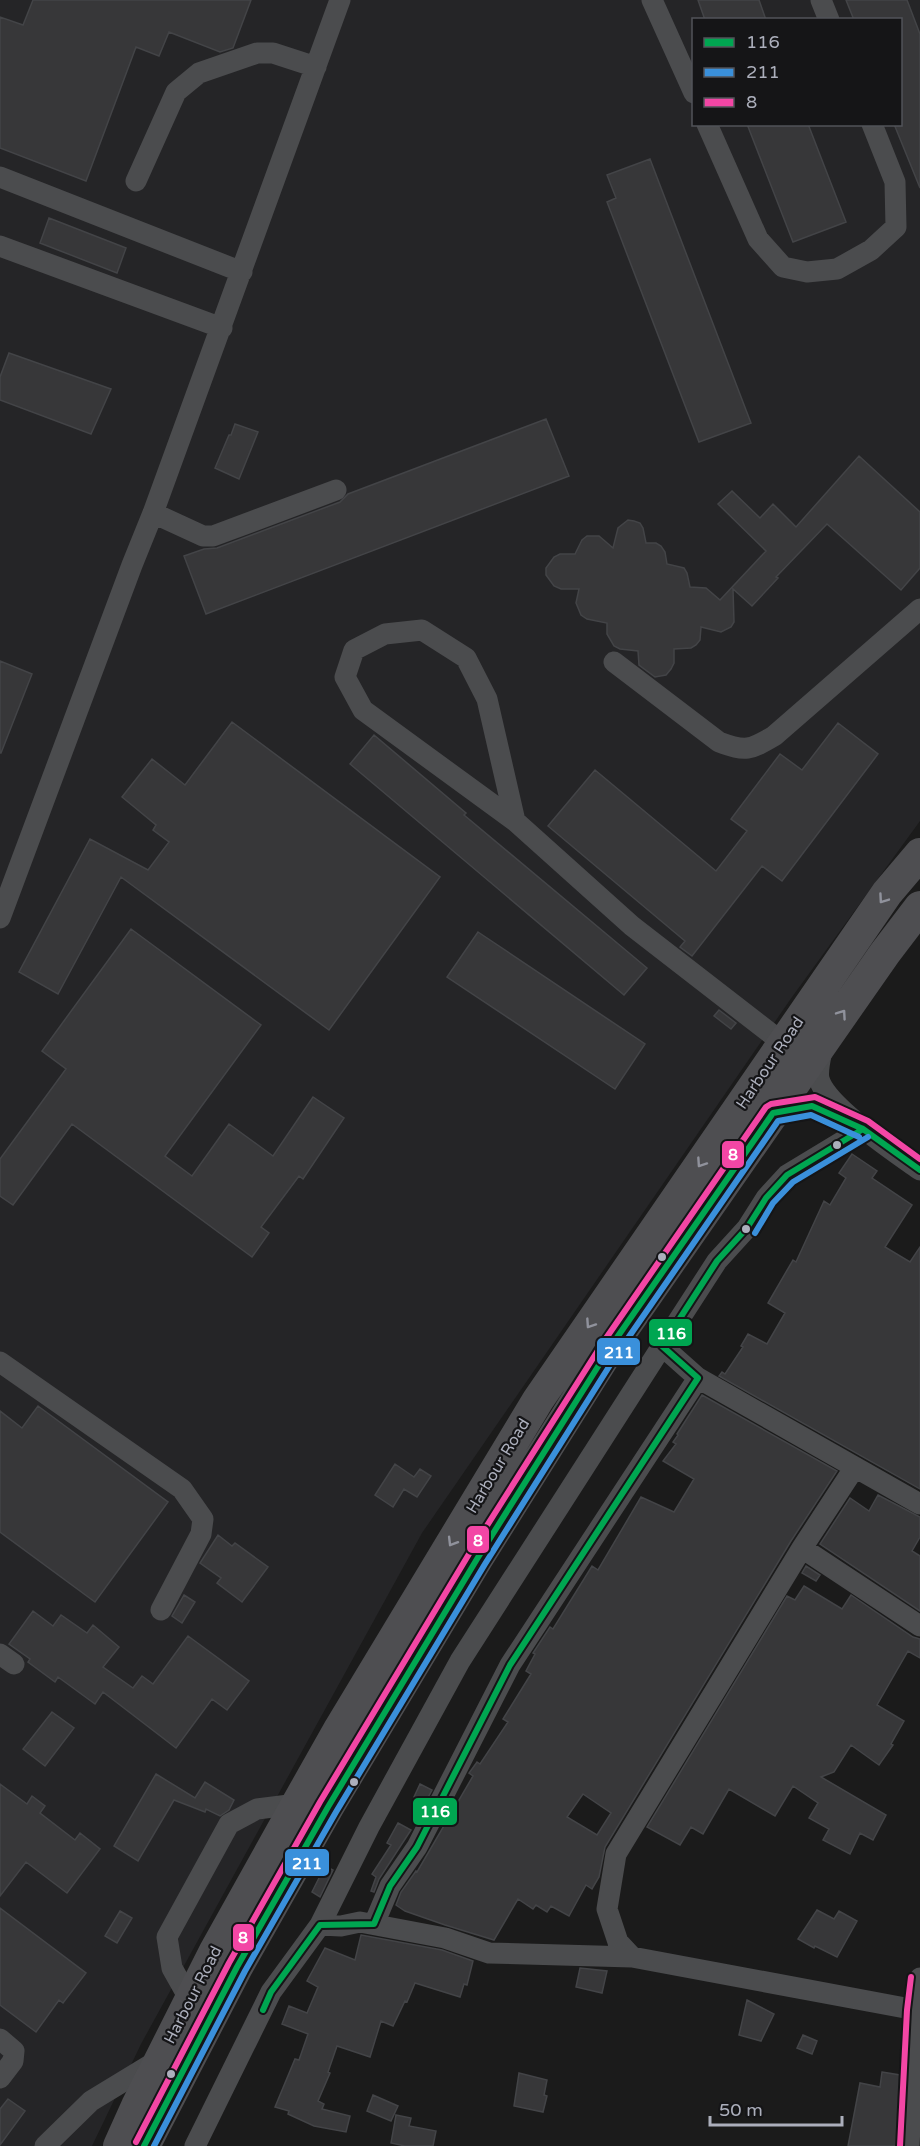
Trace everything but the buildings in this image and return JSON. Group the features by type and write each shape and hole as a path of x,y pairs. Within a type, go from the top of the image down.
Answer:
{"highway":[{"name":"Harbour Road","path":"119,2146 214,1951 363,1689 538,1400 887,893 920,854"},
{"name":"Harbour Road","path":"144,2146 237,1967 328,1807 477,1559 609,1349 885,952 920,907"}],"street":[{"path":"0,918 222,328 340,0"},
{"path":"652,0 692,91"},
{"path":"821,0 828,18"},
{"path":"136,181 176,92 199,73 257,53 273,53 316,67"},
{"path":"708,126 758,239 783,267 807,272 837,269 871,250 896,227 895,182 873,126"},
{"path":"0,177 242,272"},
{"path":"0,246 222,328"},
{"path":"153,513 203,536 213,536 336,490"},
{"path":"614,662 719,742 739,749 756,747 774,736 920,609"},
{"path":"515,821 487,699 466,658 422,630 385,634 354,650 345,677 363,710 515,821 632,926 783,1043"},
{"path":"824,1041 819,1078 827,1094 863,1129 920,1170"},
{"path":"772,1113 812,1106 863,1129"},
{"path":"195,2146 271,1992 320,1925 369,1827 460,1660 717,1261 747,1228 766,1198 787,1175 863,1129"},
{"path":"662,1346 698,1378 920,1504"},
{"path":"0,1362 182,1489 194,1505 203,1520 201,1534 161,1610"},
{"path":"374,1924 390,1886 417,1847 510,1665 698,1378"},
{"path":"632,1957 618,1941 607,1909 616,1854 801,1548 855,1467"},
{"path":"801,1548 920,1626"},
{"path":"190,2000 172,1968 167,1937 229,1824 257,1809 297,1804"},
{"path":"320,1925 341,1926 360,1922 374,1924 445,1938 489,1953 632,1957 916,2010"},
{"path":"909,2146 917,2038 916,2010 920,1978"},
{"path":"0,2039 14,2051 13,2061 0,2078"},
{"path":"45,2146 91,2101 161,2058"}],"shaded area":[{"path":"0,0 920,0 920,821 792,997 422,1533 141,2044 92,2146 0,2146"}],"transit line":[{"name":"8","path":"136,2142 229,1963 320,1802 469,1554 602,1344 766,1107 771,1104 815,1097 868,1121 920,1159"},
{"name":"116","path":"144,2146 237,1967 328,1807 477,1559 609,1349 773,1113 812,1106 863,1129 920,1170"},
{"name":"211","path":"154,2146 245,1971 336,1812 485,1564 617,1354 778,1121 811,1115 859,1137"},
{"name":"116","path":"263,2010 271,1992 320,1925 374,1924 390,1886 417,1847 510,1665 698,1378 662,1346 717,1261 747,1228 766,1198 787,1175 863,1129"},
{"name":"211","path":"755,1233 773,1203 793,1182 868,1137"},
{"name":"8","path":"900,2146 907,2010 911,1977"}]}
